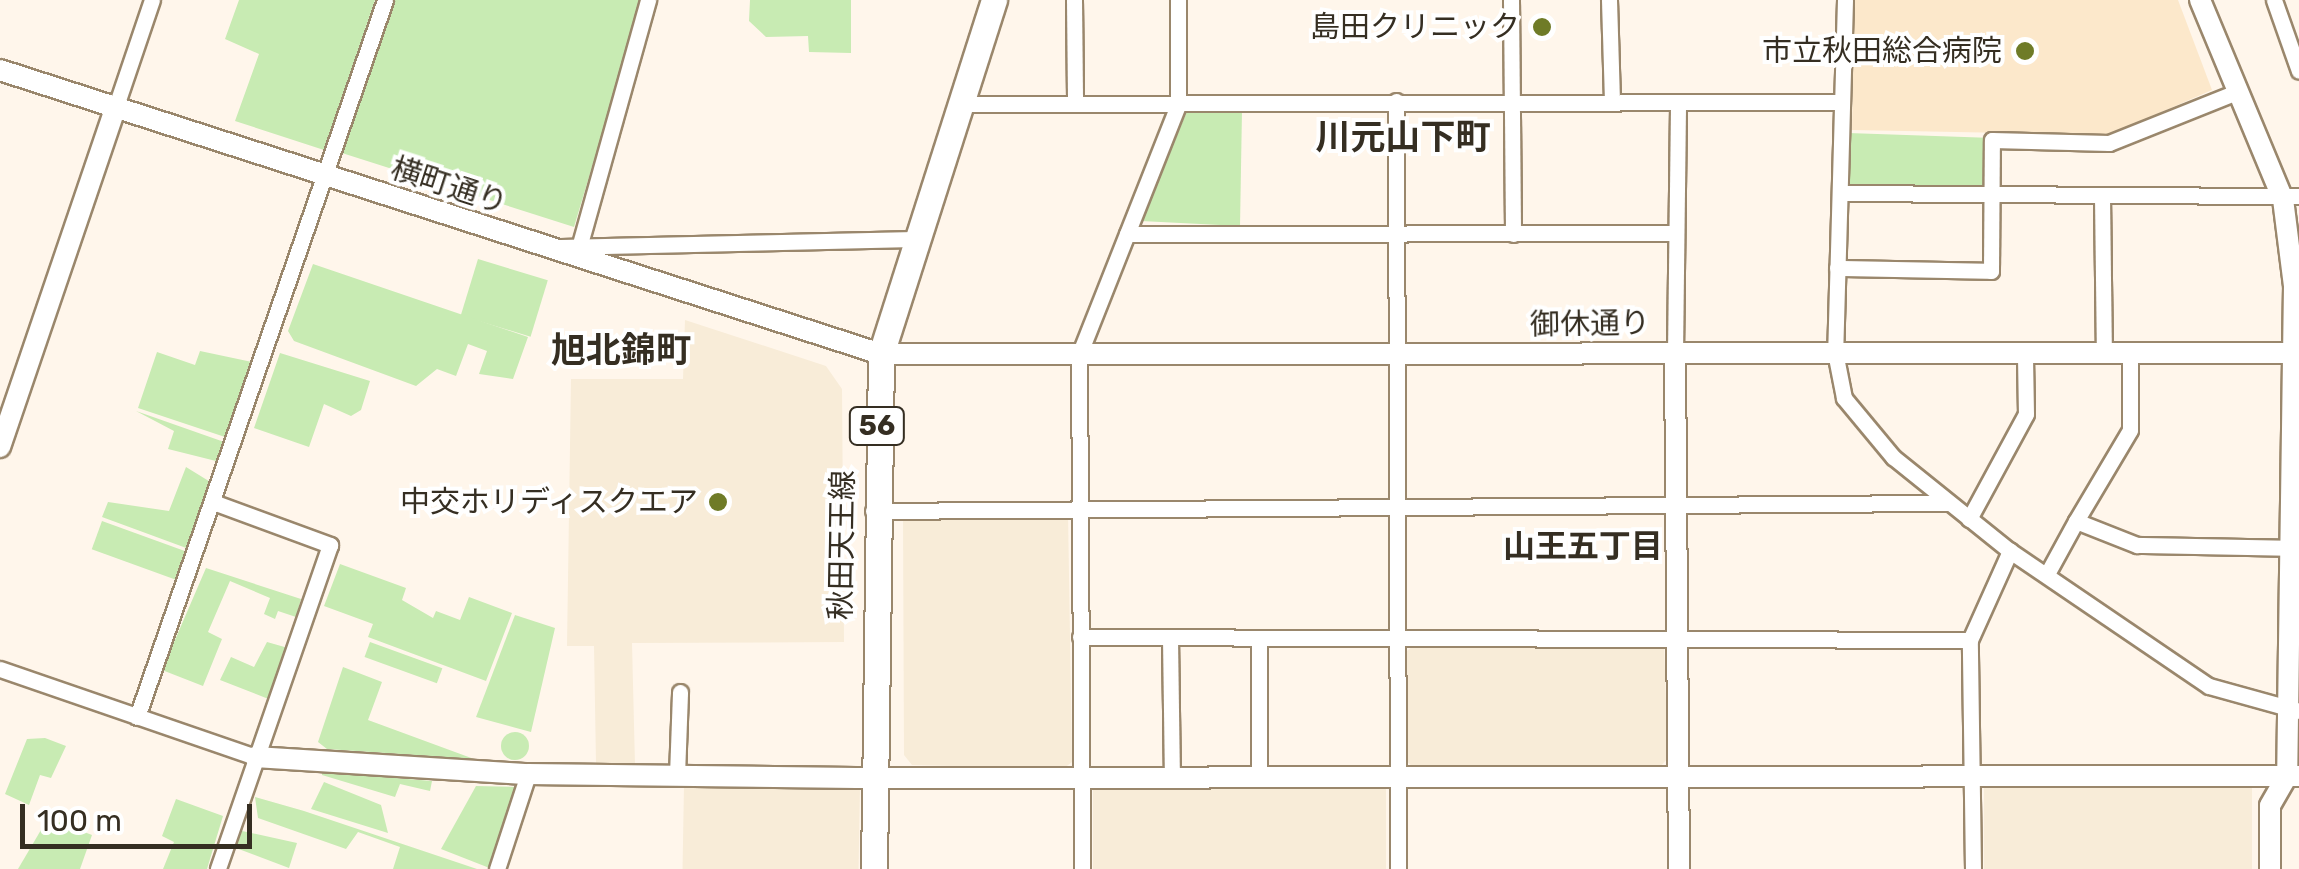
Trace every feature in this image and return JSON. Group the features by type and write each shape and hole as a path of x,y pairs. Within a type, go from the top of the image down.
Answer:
{"main road":[{"name":"秋田天王線","path":"874,869 873,511 881,354 994,0"}],"street":[{"path":"0,447 6,410 152,0"},
{"path":"138,717 328,178 386,0"},
{"path":"648,0 578,252 918,239"},
{"path":"1074,0 1075,103"},
{"path":"1082,869 1079,355 1178,105 1178,0"},
{"path":"1511,0 1513,234"},
{"path":"1609,0 1612,101"},
{"path":"1845,0 1835,352 1844,398 1893,458 2010,552 2209,686 2294,711"},
{"path":"2200,0 2291,197 2296,353 2293,776 2299,795"},
{"path":"2274,0 2299,70"},
{"name":"横町通り","path":"0,70 544,248 578,252 881,354"},
{"path":"1838,268 1990,271 1992,140 2109,143 2239,91"},
{"path":"1396,101 1398,869"},
{"path":"1678,102 1675,354 1680,869"},
{"path":"963,104 1840,102"},
{"path":"1840,194 2291,197"},
{"path":"2102,196 2104,356"},
{"path":"1126,234 1676,233"},
{"name":"御休通り","path":"881,354 2296,353"},
{"path":"2047,574 2130,430 2130,355"},
{"path":"1970,519 2026,414 2024,356"},
{"path":"214,502 330,545 218,869"},
{"path":"873,511 1679,502 1948,503"},
{"path":"2076,521 2137,545 2292,548"},
{"path":"1972,869 1970,640 2010,552"},
{"path":"1080,637 1970,640"},
{"path":"1170,638 1172,779"},
{"path":"1259,639 1260,778"},
{"path":"0,669 255,757 528,774 1080,779 2293,776"},
{"path":"677,775 680,692"},
{"path":"497,869 528,774"},
{"path":"2270,869 2270,806 2293,776"}],"shaded area":[{"name":"市立秋田総合病院","path":"1854,0 2178,0 2212,90 2109,135 1852,130"},
{"path":"685,320 826,366 842,389 844,642 632,643 635,765 596,764 594,646 567,646 571,379 683,379"},
{"path":"903,512 1068,513 1072,762 1063,769 912,765 904,755"},
{"path":"1664,644 1668,758 1659,768 1413,767 1402,757 1402,655 1413,646"},
{"path":"684,785 860,788 859,869 683,869"},
{"path":"1984,787 2252,787 2252,869 1984,869"},
{"path":"1093,789 1386,789 1386,869 1093,869"}],"green space":[{"path":"239,0 375,0 324,150 235,121 259,54 225,39"},
{"path":"393,0 642,0 574,227 342,153"},
{"path":"750,0 851,0 851,53 809,52 808,36 766,37 749,21"},
{"path":"1188,109 1242,110 1240,226 1141,221"},
{"path":"1848,133 1986,138 1984,193 1846,188"},
{"path":"478,259 548,280 531,337 461,315"},
{"path":"313,264 528,337 513,379 479,374 487,351 468,344 456,376 437,369 416,386 294,341 288,331"},
{"path":"200,351 252,362 228,438 138,408 157,352 195,365"},
{"path":"280,353 370,381 361,410 351,416 324,404 309,447 254,428"},
{"path":"136,411 227,443 220,462 168,449 174,431"},
{"path":"186,467 212,483 189,549 102,517 108,502 169,511"},
{"path":"102,521 188,552 177,580 92,549"},
{"path":"340,564 406,588 402,600 433,618 436,611 460,620 469,597 512,613 486,681 368,637 373,624 324,606"},
{"path":"206,568 301,599 296,617 278,611 275,619 264,614 270,598 230,581 208,632 222,639 203,686 162,670"},
{"path":"515,615 555,628 531,732 476,717"},
{"path":"267,642 288,648 271,700 220,680 231,657 254,667"},
{"path":"370,642 442,668 437,683 365,657"},
{"path":"343,667 382,682 368,720 474,759 327,749 318,742"},
{"path":"515,732 525,736 529,746 525,756 515,760 505,756 501,746 505,736"},
{"path":"45,738 66,746 51,778 40,775 29,805 5,794 27,739"},
{"path":"322,775 432,781 430,791 400,784 395,797"},
{"path":"324,782 381,805 388,833 311,809"},
{"path":"476,786 517,787 492,869 441,849"},
{"path":"255,797 477,869 393,869 400,847 358,832 346,849 258,818"},
{"path":"176,799 223,816 207,869 163,869 174,842 162,836"},
{"path":"48,818 92,835 80,869 18,869"},
{"path":"242,831 297,843 289,868 236,848"}],"place":[{"name":"島田クリニック","path":"1542,27"},
{"name":"市立秋田総合病院","path":"2025,51"},
{"name":"中交ホリディスクエア","path":"718,502"}],"district":[{"name":"川元山下町","path":"1403,137"},
{"name":"旭北錦町","path":"621,350"},
{"name":"山王五丁目","path":"1583,546"}]}
